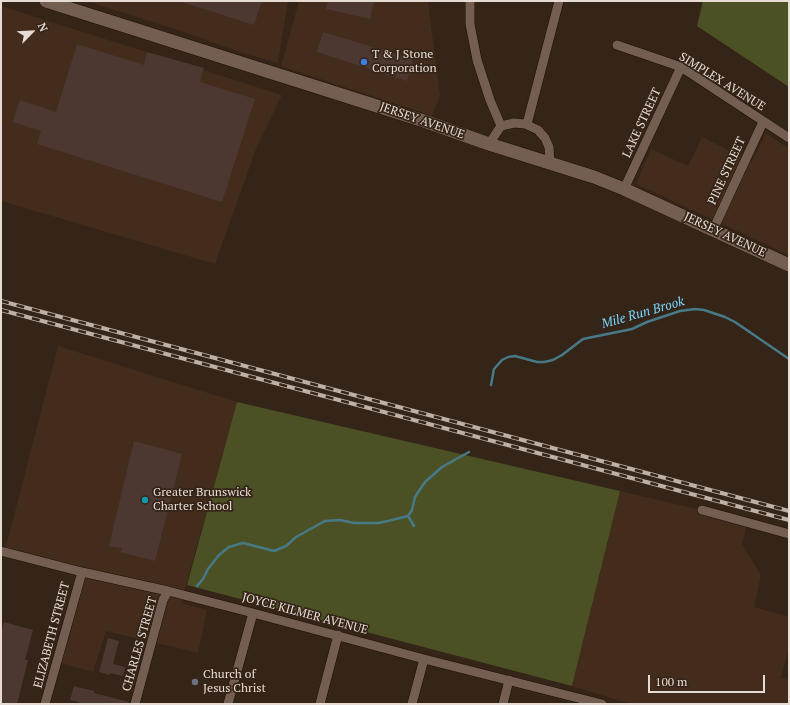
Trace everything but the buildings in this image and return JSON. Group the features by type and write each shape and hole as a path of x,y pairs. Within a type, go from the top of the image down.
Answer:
{"street":[{"name":"JERSEY AVENUE","path":"46,1 424,121 489,144 594,177 624,189 789,265"},
{"path":"470,1 470,24 477,60 500,126"},
{"path":"527,124 558,1"},
{"name":"SIMPLEX AVENUE","path":"617,45 681,67 789,138"},
{"name":"LAKE STREET","path":"624,189 681,67"},
{"path":"489,144 500,126 514,122 527,124 538,130 545,138 550,151 550,163"},
{"name":"PINE STREET","path":"713,230 763,122"},
{"path":"702,510 789,534"},
{"name":"JOYCE KILMER AVENUE","path":"1,551 82,572 168,591 597,703"},
{"name":"ELIZABETH STREET","path":"46,704 82,572"},
{"name":"CHARLES STREET","path":"135,704 163,600 168,591"},
{"path":"228,704 253,613"},
{"path":"320,704 338,635"},
{"path":"412,704 424,659"},
{"path":"503,704 509,680"}],"shaded area":[{"path":"86,1 288,1 278,63 240,52 178,30"},
{"path":"299,1 428,1 440,96 432,116 281,66"},
{"path":"1,6 282,95 256,149 215,264 1,201"},
{"path":"766,133 789,149 789,255 636,184 651,149 688,166 702,137 752,162"},
{"path":"58,346 237,402 181,603 207,610 198,653 106,631 93,672 57,662 79,570 5,550"},
{"path":"620,491 748,521 742,544 761,575 754,607 789,617 789,648 781,678 789,680 789,704 631,704 572,686"}],"green space":[{"path":"703,1 789,1 789,87 697,26"},
{"path":"237,402 620,491 572,686 187,585"}],"waterway":[{"name":"Mile Run Brook","path":"491,385 494,369 502,360 508,357 515,356 537,362 553,360 583,339 632,329 647,322 680,311 695,309 704,310 735,322 789,359"},
{"name":"Mile Run Brook","path":"197,586 219,555 229,547 243,543 274,551 286,546 296,537 325,521 340,520 354,523 378,523 408,516 412,510 415,497 425,482 442,467 469,452"},
{"path":"408,516 414,526"}],"railway":[{"path":"1,301 789,511"},
{"path":"1,310 789,520"}],"place":[{"name":"T & J Stone Corporation","path":"364,62"},
{"name":"Greater Brunswick Charter School","path":"145,500"},
{"name":"Church of Jesus Christ","path":"195,682"}]}
